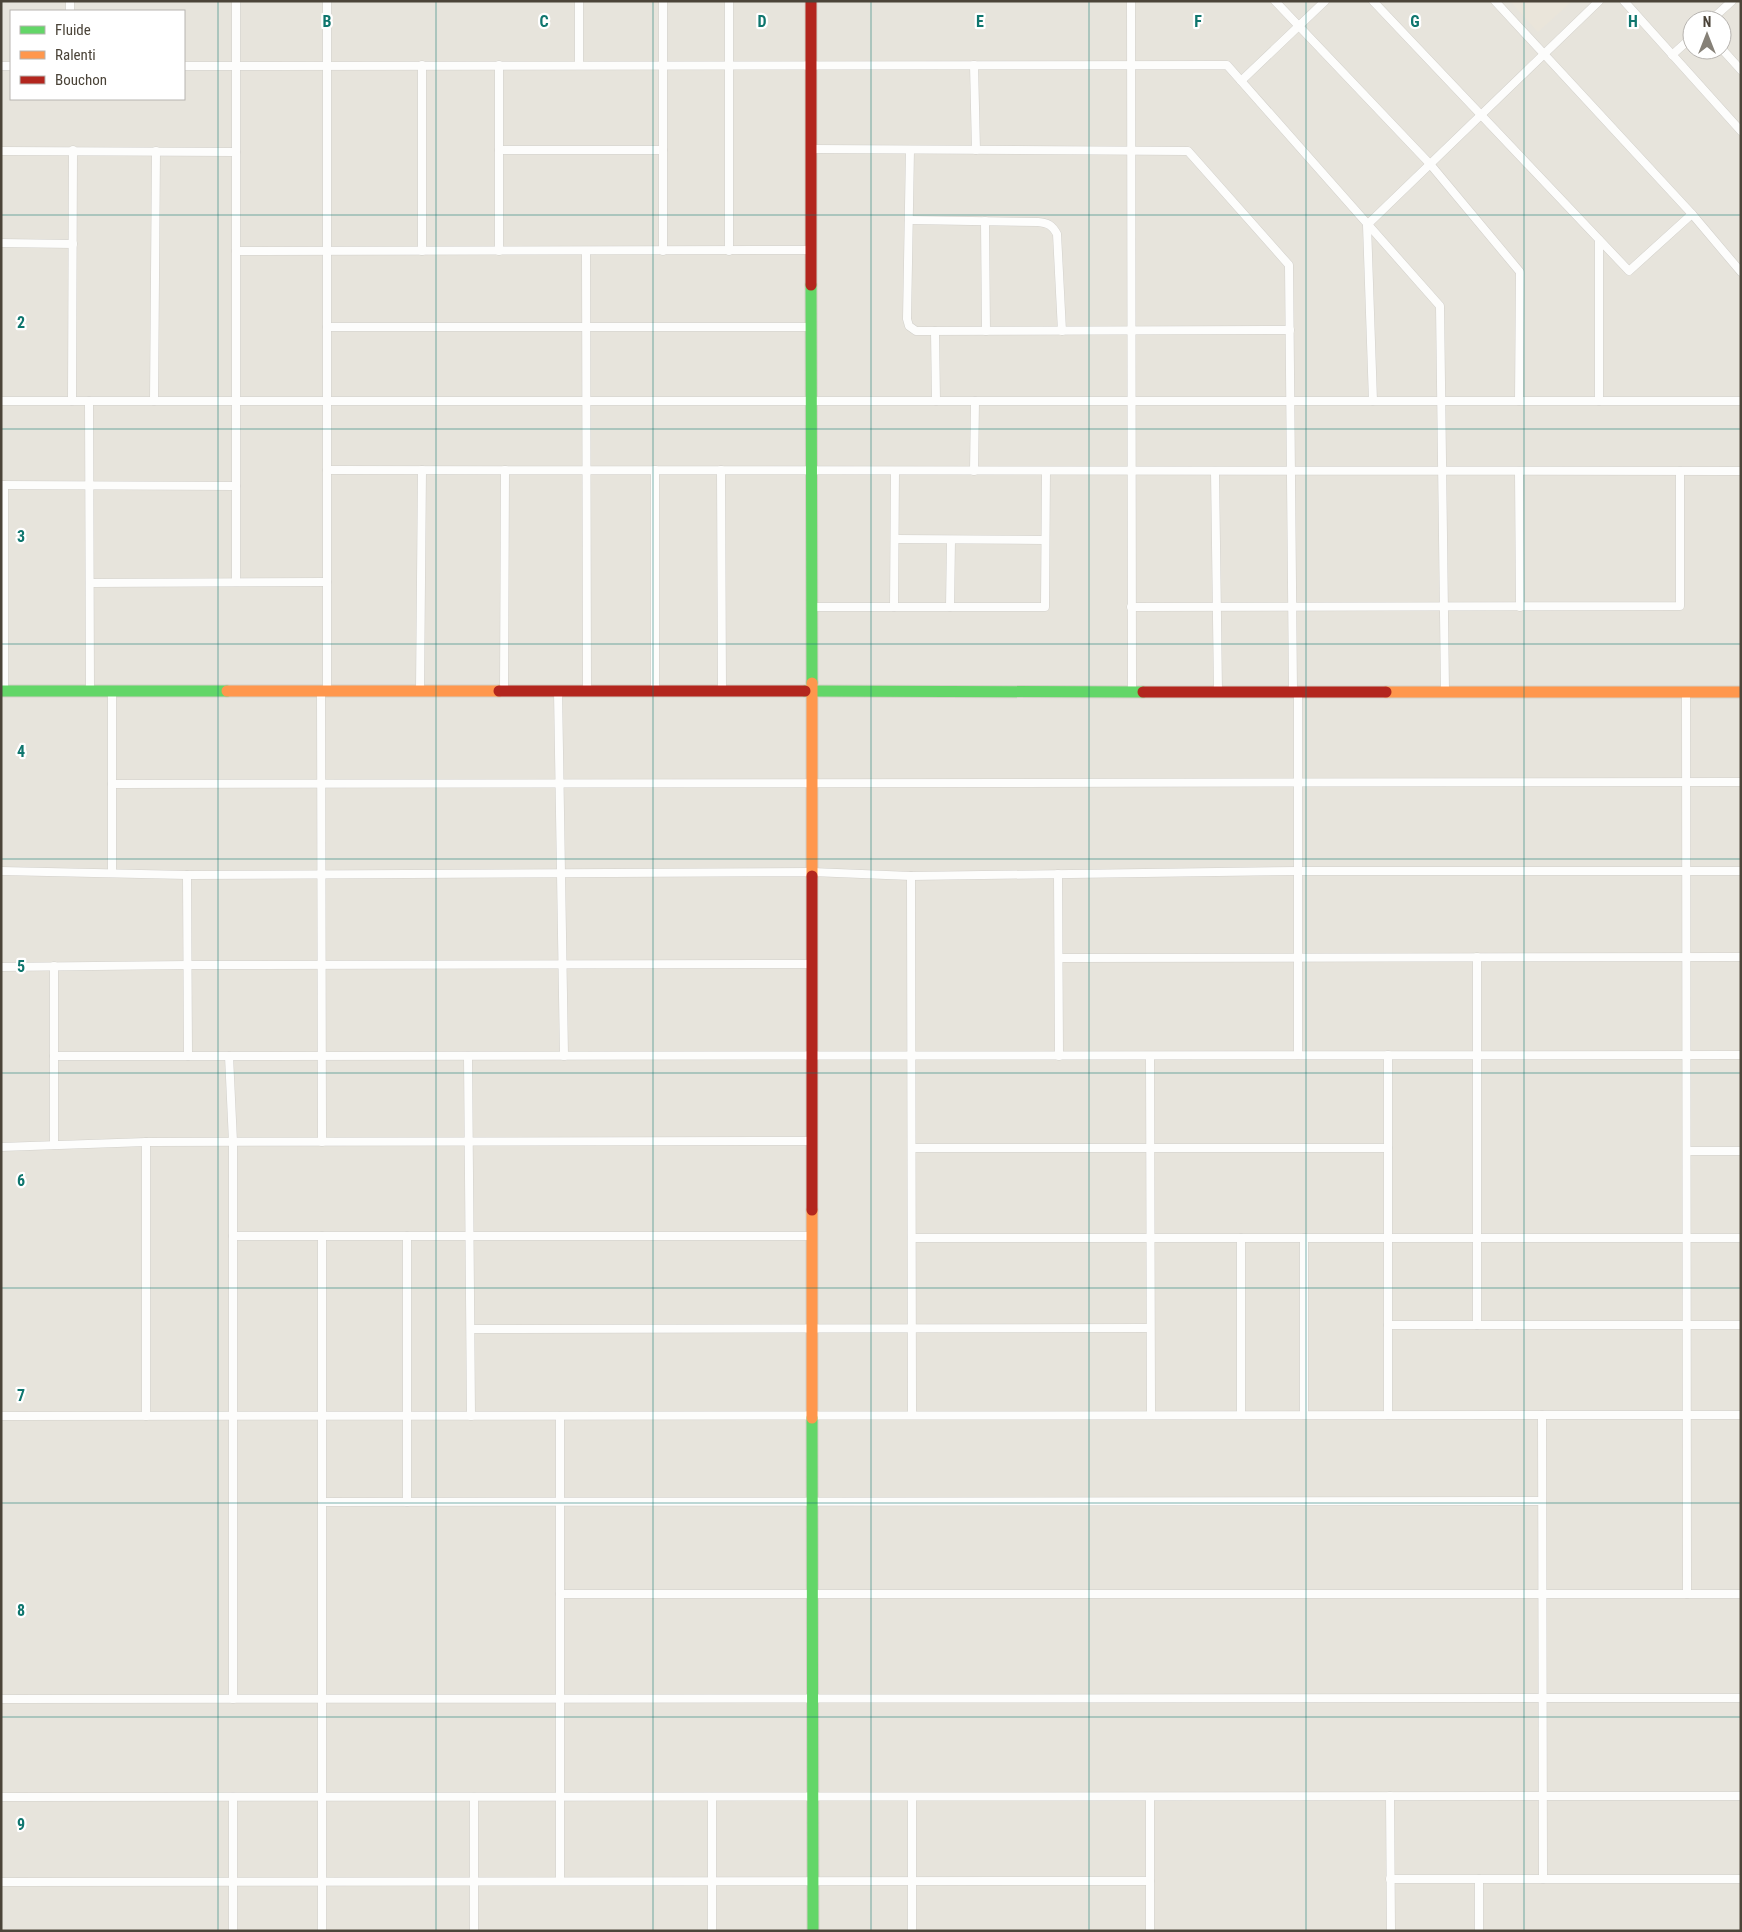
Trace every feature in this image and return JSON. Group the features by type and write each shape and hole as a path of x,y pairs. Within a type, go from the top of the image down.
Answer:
{"street":[{"path":"236,1 236,582"},
{"path":"322,1142 321,784 327,582 327,1"},
{"path":"579,1 579,65"},
{"path":"663,1 663,251"},
{"path":"729,1 730,251"},
{"path":"812,1 813,1931"},
{"path":"1131,1 1132,691"},
{"path":"1275,1 1430,164 1520,272 1519,401"},
{"path":"1240,81 1326,1"},
{"path":"1373,1 1629,271 1692,214"},
{"path":"1495,1 1692,214 1741,272"},
{"path":"1373,401 1367,225 1599,1"},
{"path":"1624,1 1741,131"},
{"path":"1722,10 1732,1"},
{"path":"1672,55 1682,46"},
{"path":"1732,60 1741,70"},
{"path":"499,65 499,251"},
{"path":"974,65 976,150"},
{"path":"185,66 1227,65 1440,306 1445,691"},
{"path":"422,66 422,251"},
{"path":"812,149 1188,151 1290,265 1291,607 1296,691 1298,783 1298,1056"},
{"path":"72,401 73,150"},
{"path":"499,150 663,150"},
{"path":"910,150 907,319 909,326 916,331 1290,330"},
{"path":"1,151 236,152"},
{"path":"154,401 156,151"},
{"path":"910,220 1038,222 1047,223 1054,227 1057,234 1062,331"},
{"path":"985,221 986,331"},
{"path":"1599,240 1599,401"},
{"path":"1,243 73,244"},
{"path":"236,251 812,250"},
{"path":"586,251 587,690"},
{"path":"327,327 812,327"},
{"path":"935,331 936,401"},
{"path":"1,401 1741,401"},
{"path":"89,401 91,485 90,691"},
{"path":"974,471 975,401"},
{"path":"327,470 1741,471"},
{"path":"420,690 422,470"},
{"path":"504,690 505,470"},
{"path":"655,690 656,470"},
{"path":"721,470 722,690"},
{"path":"894,607 895,471"},
{"path":"812,607 1045,607 1046,471"},
{"path":"1215,471 1218,691"},
{"path":"1519,471 1520,606"},
{"path":"1131,607 1680,606 1680,471"},
{"path":"236,486 3,485 3,691 1741,692"},
{"path":"895,539 1045,540"},
{"path":"950,540 950,607"},
{"path":"90,583 327,582"},
{"path":"112,691 112,872"},
{"path":"558,691 564,1056"},
{"path":"1686,692 1687,1594"},
{"path":"112,784 1741,782"},
{"path":"1,871 187,875 812,872 911,876 1298,871 1741,871"},
{"path":"1058,874 1059,1056"},
{"path":"187,875 188,1056"},
{"path":"911,876 912,1415"},
{"path":"1059,958 1741,957"},
{"path":"1477,958 1477,1325"},
{"path":"1,967 321,964 812,964"},
{"path":"54,966 54,1145"},
{"path":"54,1056 1741,1055"},
{"path":"229,1056 233,1142 233,1699"},
{"path":"468,1056 471,1416"},
{"path":"1150,1056 1150,1415"},
{"path":"1388,1056 1388,1415"},
{"path":"1,1147 146,1142 812,1141"},
{"path":"146,1142 146,1416"},
{"path":"912,1148 1388,1148"},
{"path":"1686,1151 1741,1151"},
{"path":"233,1236 812,1236"},
{"path":"322,1236 322,1931"},
{"path":"407,1236 407,1502"},
{"path":"912,1238 1741,1238"},
{"path":"1241,1238 1241,1415"},
{"path":"1304,1238 1304,1415"},
{"path":"1388,1325 1741,1324"},
{"path":"471,1329 1150,1328"},
{"path":"1542,1415 1542,1879"},
{"path":"1,1416 1741,1415"},
{"path":"560,1416 560,1881"},
{"path":"322,1502 1542,1501"},
{"path":"560,1594 1741,1594"},
{"path":"1,1699 1741,1698"},
{"path":"1150,1796 1150,1931"},
{"path":"1390,1796 1390,1931"},
{"path":"1,1797 1741,1796"},
{"path":"233,1797 233,1931"},
{"path":"474,1797 474,1931"},
{"path":"712,1797 712,1931"},
{"path":"912,1797 912,1931"},
{"path":"1390,1879 1741,1879"},
{"path":"1479,1879 1479,1931"},
{"path":"1,1882 1150,1881"}],"shaded area":[{"path":"1,1 1741,1 1741,1931 1,1931"},
{"path":"1510,1 1572,1 1538,32"}],"traffic: fast":[{"path":"811,285 812,683"},
{"path":"1,691 227,691"},
{"path":"805,691 1143,692"},
{"path":"812,1418 813,1931"}],"traffic: slow":[{"path":"812,683 812,876"},
{"path":"227,691 499,691"},
{"path":"1386,692 1741,692"},
{"path":"812,1210 812,1418"}],"traffic: jam":[{"path":"811,1 811,285"},
{"path":"499,691 805,691"},
{"path":"1143,692 1386,692"},
{"path":"812,876 812,1210"}]}
